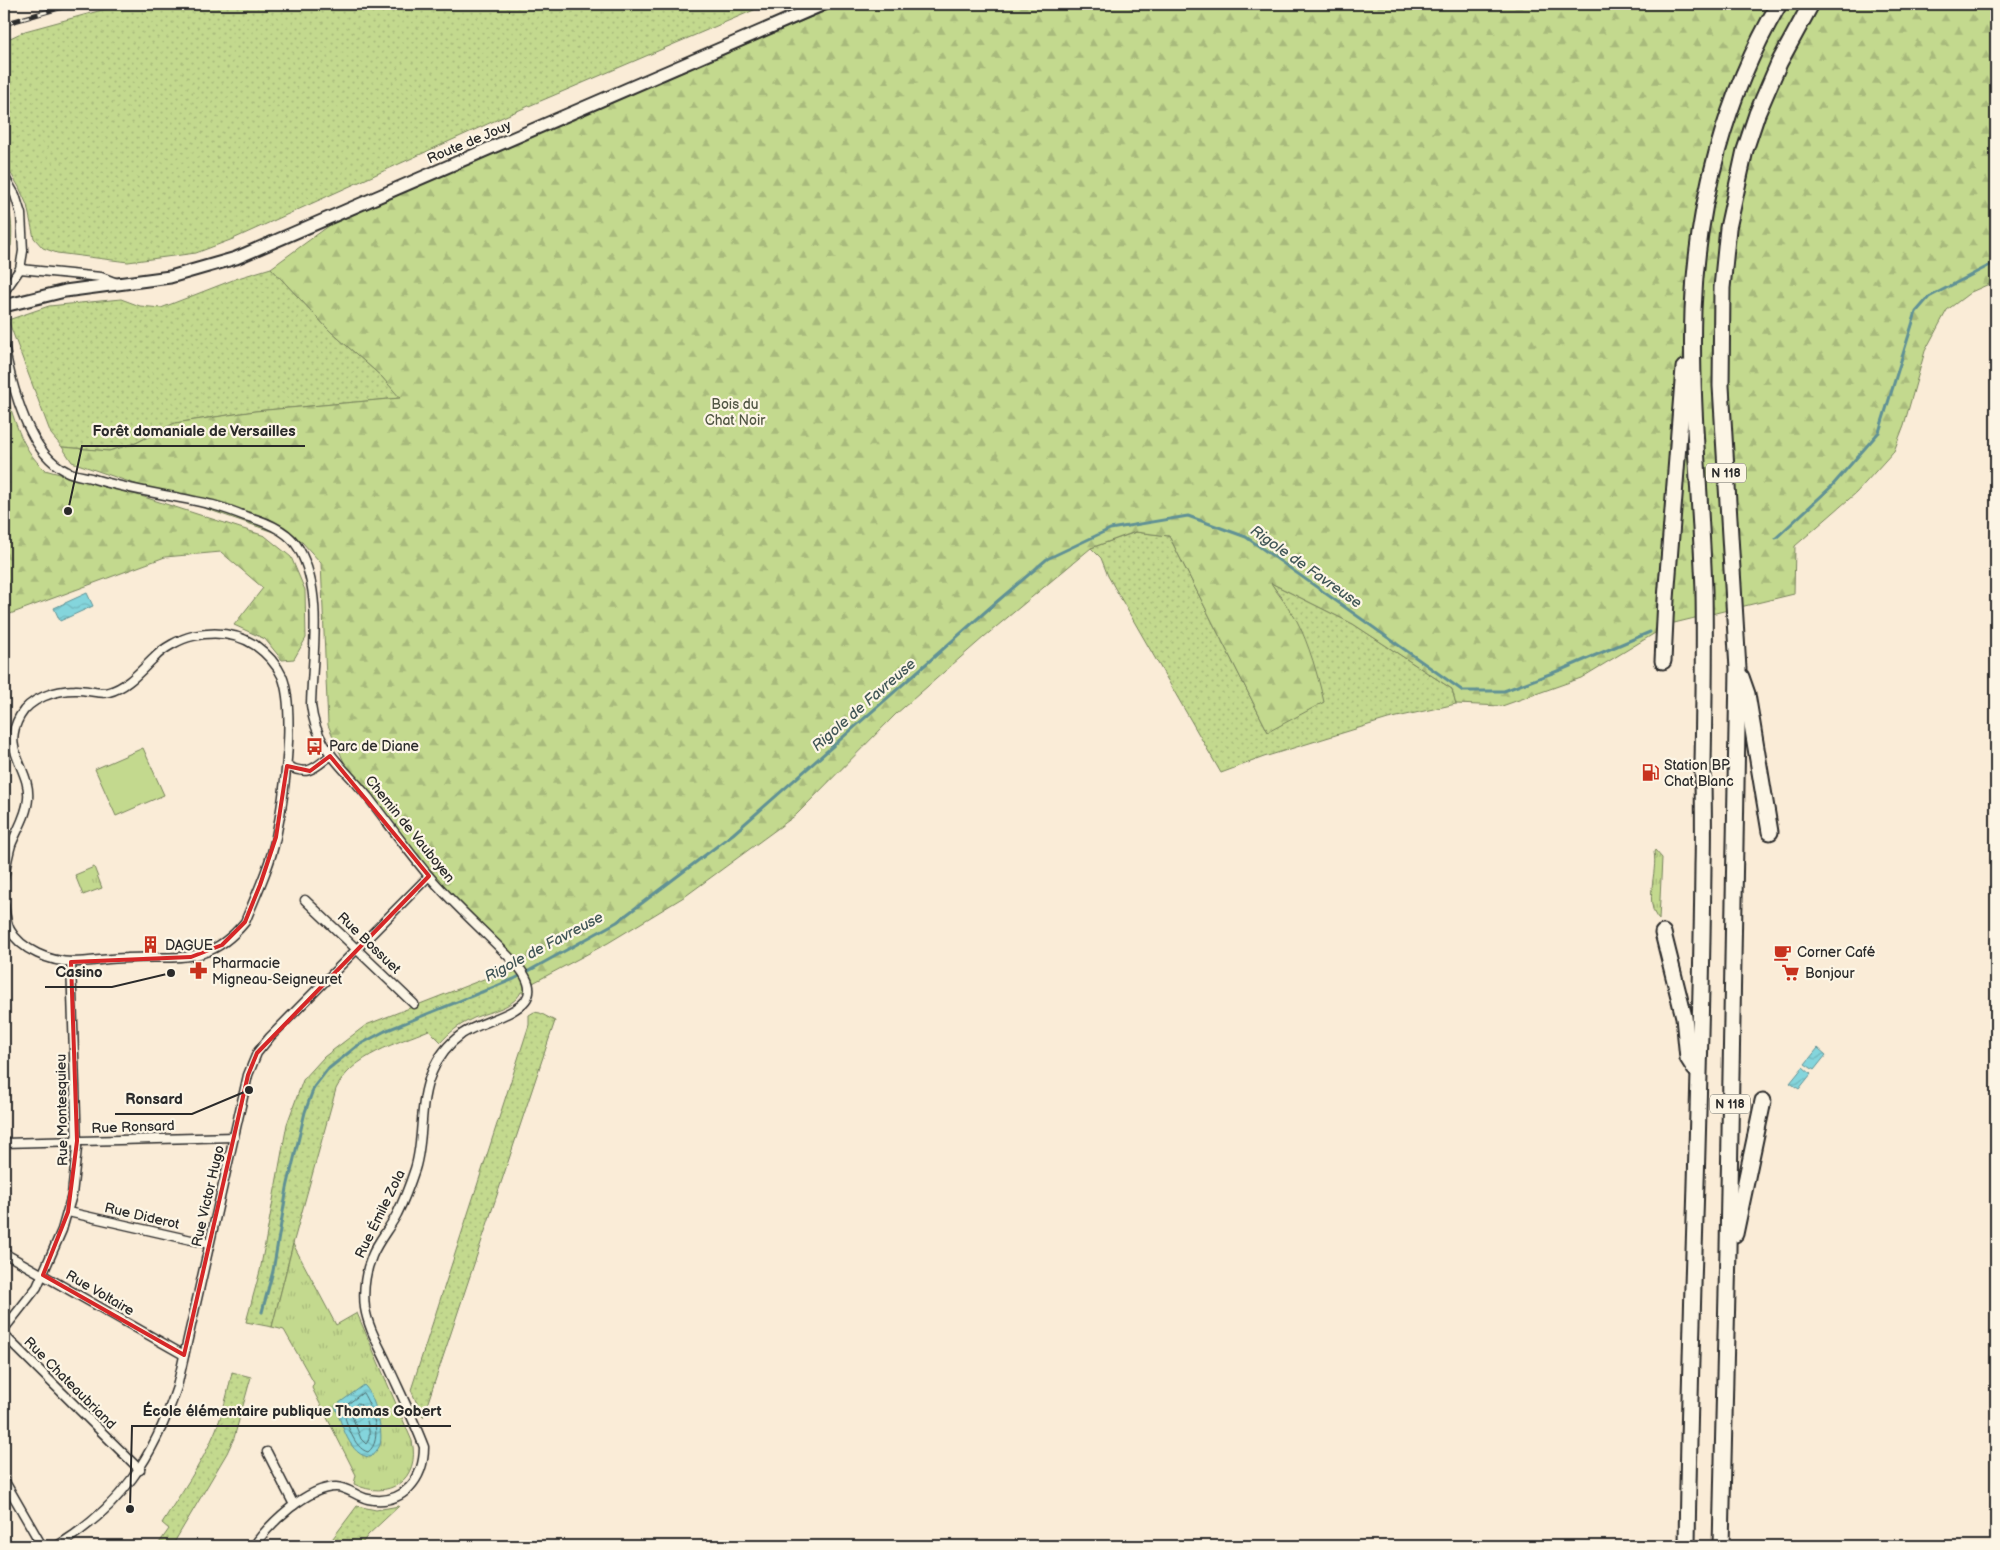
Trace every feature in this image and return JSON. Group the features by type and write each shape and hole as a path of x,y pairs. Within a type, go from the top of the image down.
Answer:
{"highway":[{"name":"N 118","path":"1687,1546 1703,865 1705,671 1704,592 1692,336 1699,238 1714,161 1732,102 1748,64 1779,4"},
{"name":"N 118","path":"1721,1546 1738,669 1721,386 1722,288 1726,250 1745,150 1757,114 1779,63 1811,4"},
{"path":"1663,662 1684,359 1692,336"},
{"path":"1738,669 1748,694 1770,832"},
{"path":"1663,933 1684,1017 1688,1058 1698,1073"},
{"path":"1728,1249 1737,1229 1743,1189 1763,1101"}],"main road":[{"name":"Route de Jouy","path":"4,306 65,291 170,277 236,258 824,4"}],"street":[{"path":"4,176 15,195 22,214 23,252 20,269 4,292"},
{"name":"Route de Jouy","path":"20,269 101,278 118,284"},
{"name":"Chemin de Vauboyen","path":"4,345 14,388 26,419 44,453 58,466 68,472 104,483 213,505 255,519 272,526 299,548 312,587 315,614 312,688 313,720 319,736 330,756 350,776 429,876 525,974 529,986"},
{"path":"4,878 11,846 26,811 28,799 28,788 12,742 15,727 24,711 34,700 74,690 107,692 117,689 142,672 154,657 166,648 192,636 233,634 242,637 268,654 282,676 287,696 287,766 276,837 245,922 237,932 212,951 191,957 128,958 71,962 42,956 16,937 11,930 4,904"},
{"path":"287,766 303,772 310,771 330,756"},
{"name":"Rue Victor Hugo","path":"57,1546 78,1532 110,1505 140,1470 161,1431 169,1410 184,1355 248,1075 257,1054 270,1037 429,876"},
{"name":"Rue Bossuet","path":"305,900 414,1004"},
{"name":"Rue Montesquieu","path":"4,1329 25,1304 43,1275 68,1212 75,1177 77,1141 71,962"},
{"name":"Rue Émile Zola","path":"254,1546 272,1524 294,1505 319,1492 336,1487 346,1489 366,1498 386,1499 407,1490 415,1482 422,1469 424,1448 368,1320 364,1289 366,1272 380,1240 396,1215 416,1167 421,1143 426,1090 440,1056 450,1044 463,1034 478,1025 518,1009 526,1000 529,986"},
{"name":"Rue Ronsard","path":"4,1143 234,1137"},
{"name":"Rue Diderot","path":"68,1212 210,1244"},
{"name":"Rue Voltaire","path":"4,1253 184,1355"},
{"name":"Rue Chateaubriand","path":"4,1335 140,1470"},
{"path":"267,1452 294,1505"},
{"path":"4,1480 42,1546"}],"highlighted area":[{"path":"330,756 429,876 257,1053 248,1075 184,1355 43,1275 68,1212 77,1141 71,962 191,957 222,945 245,922 260,885 276,837 287,766 310,771"}],"green space":[{"path":"124,4 768,4 503,117 233,239 196,253 128,262 57,253 43,248 34,238 27,205 4,162 4,41 25,31"},
{"name":"Bois du Chat Noir","path":"842,4 1996,4 1996,281 1971,292 1947,310 1925,351 1904,425 1894,451 1856,493 1795,546 1794,594 1670,624 1581,678 1502,706 1456,704 1452,689 1353,624 1271,583 1294,616 1301,630 1313,660 1324,702 1268,732 1169,536 1135,532 1091,548 984,637 896,714 796,815 687,895 608,943 531,984 442,890 350,776 328,725 321,563 302,542 72,462 62,447 109,451 136,443 175,423 255,411 400,398 382,377 329,330 271,268 337,220"},
{"path":"4,194 10,213 12,232 11,246 4,249"},
{"path":"271,268 329,330 382,377 401,398 255,411 175,423 136,443 109,451 62,447 51,434 8,320 49,306 121,299 140,306 161,308 238,278"},
{"path":"4,387 19,432 29,452 45,470 144,497 265,536 291,557 305,590 306,638 294,659 282,660 265,639 234,625 263,588 221,552 165,557 10,614 4,633"},
{"path":"1136,532 1169,536 1268,732 1282,597 1269,582 1353,624 1452,689 1456,704 1388,719 1264,757 1221,773 1108,576 1101,558 1091,548"},
{"path":"143,748 164,795 116,816 95,769"},
{"path":"1655,850 1662,858 1659,920 1654,913 1651,897"},
{"path":"94,867 102,888 83,895 75,875"},
{"path":"512,968 522,978 525,992 521,992 511,1003 466,1022 447,1035 441,1042 429,1030 390,1045 364,1059 343,1077 336,1089 272,1327 246,1322 260,1271 287,1124 303,1080 324,1057 366,1025"},
{"path":"534,1012 555,1021 423,1417 411,1390 529,1025 529,1015"},
{"path":"293,1244 336,1325 357,1313 412,1441 412,1467 399,1484 390,1488 379,1490 367,1489 354,1484 356,1475 312,1388 314,1383 284,1330 272,1327"},
{"path":"232,1372 251,1377 234,1438 172,1546 157,1546 169,1529 162,1523 210,1444 225,1402"},
{"path":"357,1506 376,1510 399,1506 368,1535 360,1546 327,1546"}],"water":[{"path":"87,593 93,606 60,621 54,608"},
{"path":"1818,1048 1826,1055 1814,1070 1805,1064"},
{"path":"1803,1067 1811,1074 1799,1089 1790,1083"},
{"path":"364,1385 375,1404 381,1431 380,1445 371,1457 363,1456 347,1438 335,1406"}],"waterway":[{"name":"Rigole de Favreuse","path":"1776,538 1831,487 1879,432 1916,312 1929,297 1996,262"},
{"name":"Rigole de Favreuse","path":"262,1312 273,1271 287,1188 305,1112 314,1087 327,1070 357,1046 385,1031 514,979 617,922 733,834 1047,559 1110,529 1188,516 1246,537 1463,691 1504,691 1563,669 1650,632"}],"railway":[{"path":"4,24 73,4"}],"place":[{"name":"Forêt domaniale de Versailles","path":"68,511"},
{"name":"Parc de Diane","path":"315,746"},
{"name":"Station BP Chat Blanc","path":"1650,773"},
{"name":"DAGUE","path":"151,945"},
{"name":"Corner Café","path":"1783,952"},
{"name":"Pharmacie Migneau-Seigneuret","path":"198,971"},
{"name":"Casino","path":"171,973"},
{"name":"Bonjour","path":"1791,973"},
{"name":"Ronsard","path":"249,1090"},
{"name":"École élémentaire publique Thomas Gobert","path":"130,1509"}]}
